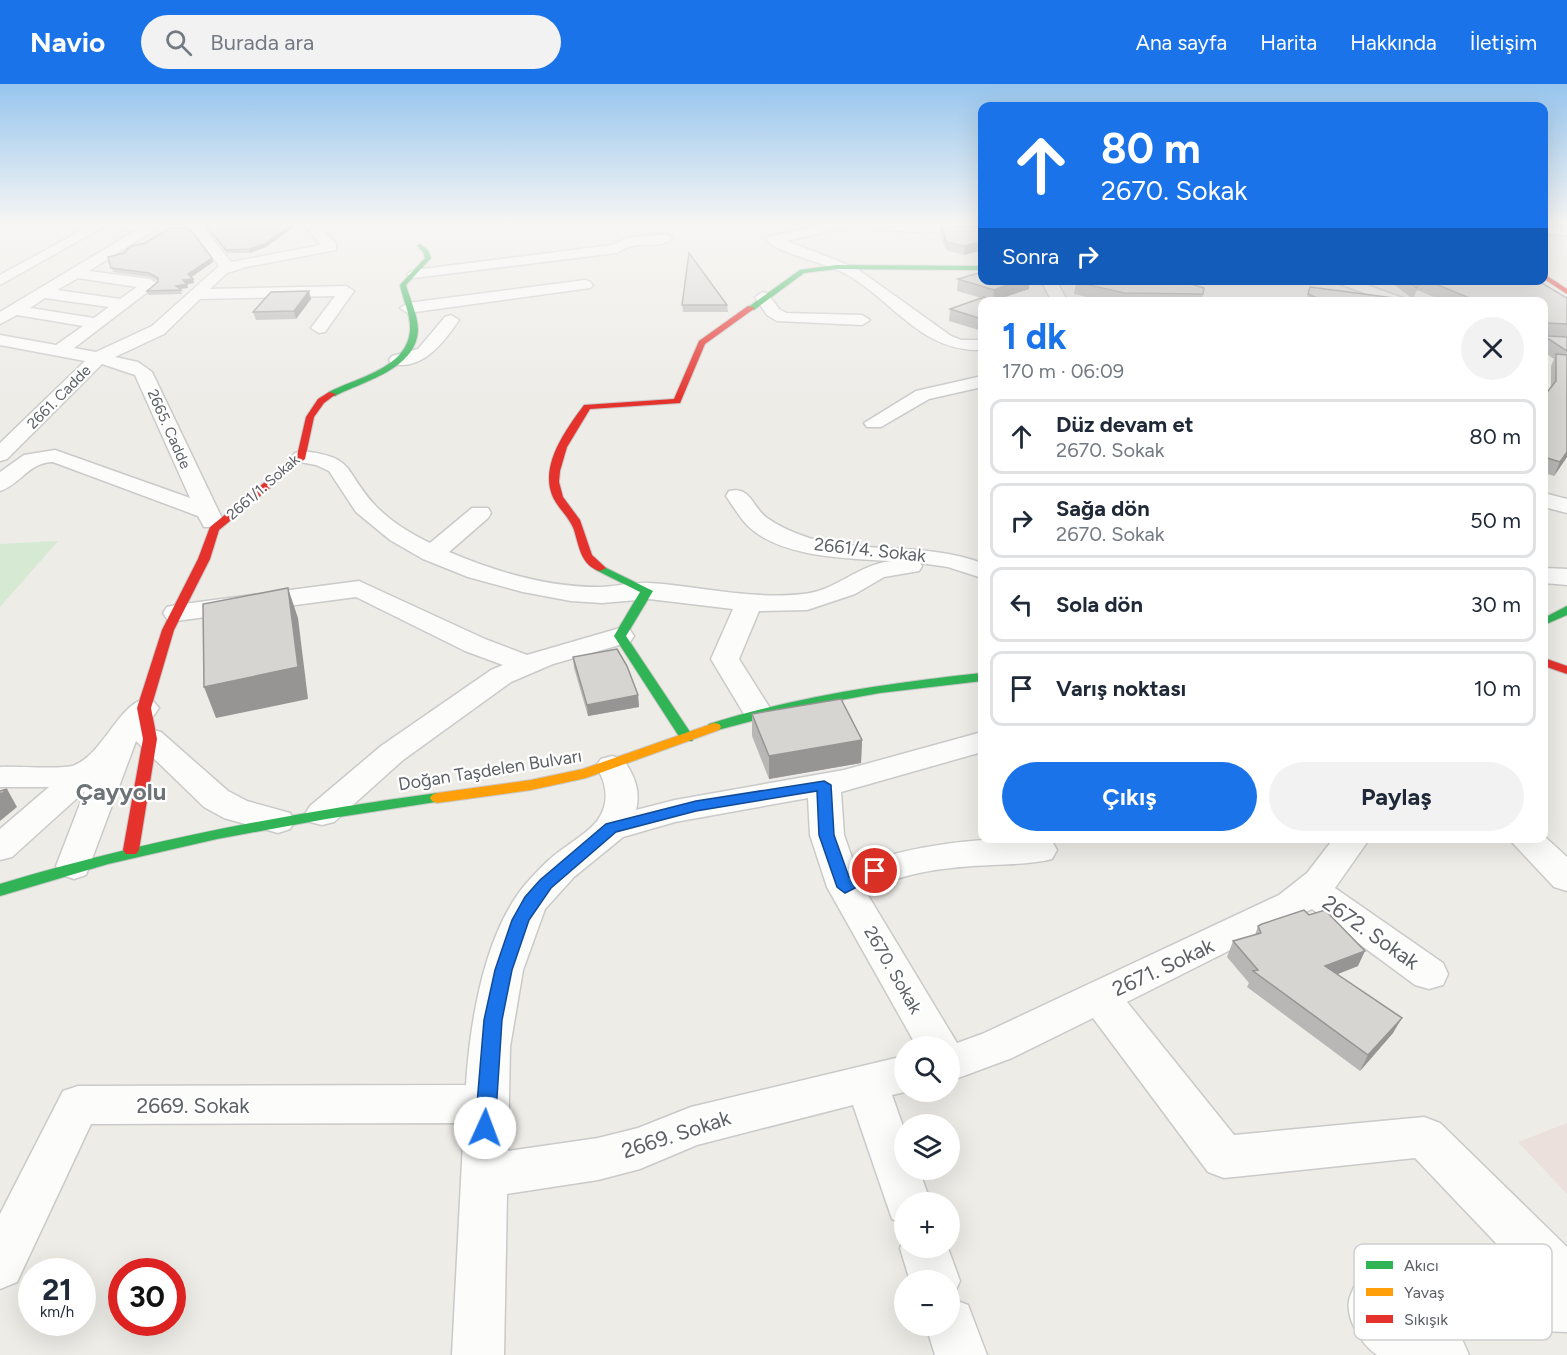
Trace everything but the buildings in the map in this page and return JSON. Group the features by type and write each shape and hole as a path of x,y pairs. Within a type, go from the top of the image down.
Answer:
{"street":[{"path":"0,319 60,282"},
{"path":"61,350 150,284 138,282"},
{"path":"98,358 153,333 210,282"},
{"path":"398,360 413,339 404,282"},
{"path":"647,591 591,563 582,547 577,522 556,493 555,480 571,431 586,407 677,401 702,343 785,282"},
{"path":"865,282 945,340 959,345 978,345"},
{"path":"408,308 585,285"},
{"path":"1352,285 1391,297"},
{"path":"1564,290 1546,293 1567,307"},
{"path":"199,294 346,291 319,328"},
{"path":"42,293 123,304"},
{"path":"763,297 772,312 783,318 862,320"},
{"path":"15,310 97,323"},
{"path":"398,360 424,353 450,320"},
{"name":"2661. Cadde","path":"0,340 98,358"},
{"name":"2661. Cadde","path":"0,455 98,358"},
{"name":"2665. Cadde","path":"98,358 132,366 143,372 211,520"},
{"name":"2661/1. Sokak","path":"0,848 118,744 144,708 155,666 176,613 204,559 211,520 302,457 309,419 320,403 398,360"},
{"path":"874,423 923,395 978,383"},
{"path":"0,484 22,463 35,458 55,456 211,520"},
{"path":"302,457 333,462 344,473 356,497 373,516 387,528 432,554 484,574 544,588 595,595 647,591 749,603 807,602 846,589 877,570 904,568 928,556"},
{"name":"2661/4. Sokak","path":"737,496 745,510 760,525 790,539 863,553 928,556 972,565 978,569"},
{"path":"1548,501 1567,506"},
{"path":"432,554 480,513"},
{"path":"1548,576 1567,577"},
{"path":"176,613 359,589 481,648 527,664"},
{"path":"322,814 392,753 501,676 527,664 620,636 647,591"},
{"path":"749,603 725,659 758,713"},
{"path":"1548,620 1567,610"},
{"path":"620,636 687,738"},
{"path":"1548,663 1567,670"},
{"name":"Doğan Taşdelen Bulvarı","path":"0,890 130,850 278,821 527,785 612,766 758,713 900,688 978,678"},
{"name":"2661/1. Sokak","path":"130,850 150,739 144,708"},
{"path":"150,739 216,799 236,810 278,821"},
{"path":"611,828 696,806 824,785 978,743"},
{"name":"2661/1. Sokak","path":"74,867 118,744"},
{"path":"478,1355 489,1047 497,996 521,920 531,901 546,884 611,828 618,815 624,795 618,775 612,766"},
{"path":"0,777 84,776"},
{"name":"2670. Sokak","path":"824,785 827,835 845,887 932,1036"},
{"name":"2671. Sokak","path":"960,1059 997,1046 1267,918 1312,891 1330,874 1350,843"},
{"path":"1530,843 1567,878"},
{"path":"845,887 875,871 911,860 1040,850"},
{"name":"2672. Sokak","path":"1312,891 1430,974"},
{"path":"1100,997 1224,1157 1424,1137 1530,1244"},
{"path":"886,1079 906,1192"},
{"name":"2669. Sokak","path":"484,1176 598,1159 640,1148 720,1119 886,1079"},
{"name":"2669. Sokak","path":"0,1265 78,1105 486,1104"},
{"path":"1552,1267 1567,1282"},
{"path":"1552,1306 1567,1307"},
{"path":"954,1336 961,1355"},
{"path":"1400,1340 1443,1355"}],"shaded area":[{"path":"1567,1123 1567,1194 1518,1142"}],"green space":[{"path":"58,541 0,607 0,544"}],"traffic: fast":[{"path":"332,394 395,363 412,344 414,325 403,285 405,282"},
{"path":"751,308 786,282"},
{"path":"600,568 647,591 620,636 687,738"},
{"path":"1548,620 1567,610"},
{"path":"714,727 813,701 880,689 978,677"},
{"path":"0,890 108,859 217,834 271,823 437,798"}],"traffic: slow":[{"path":"437,798 531,785 586,773 714,727"}],"traffic: jam":[{"path":"1553,282 1567,292"},
{"path":"600,568 587,555 575,520 556,493 554,482 558,459 574,425 587,407 677,401 702,343 751,308"},
{"path":"131,850 150,739 144,708 168,630 204,559 214,529 302,457 310,417 321,401 332,394"},
{"path":"1548,663 1567,670"}],"district":[{"name":"Çayyolu","path":"121,791"}],"route":[{"path":"485,1128 489,1047 497,996 521,920 531,901 546,884 611,828 696,806 824,785 827,835 834,861 845,887 875,871"}]}
